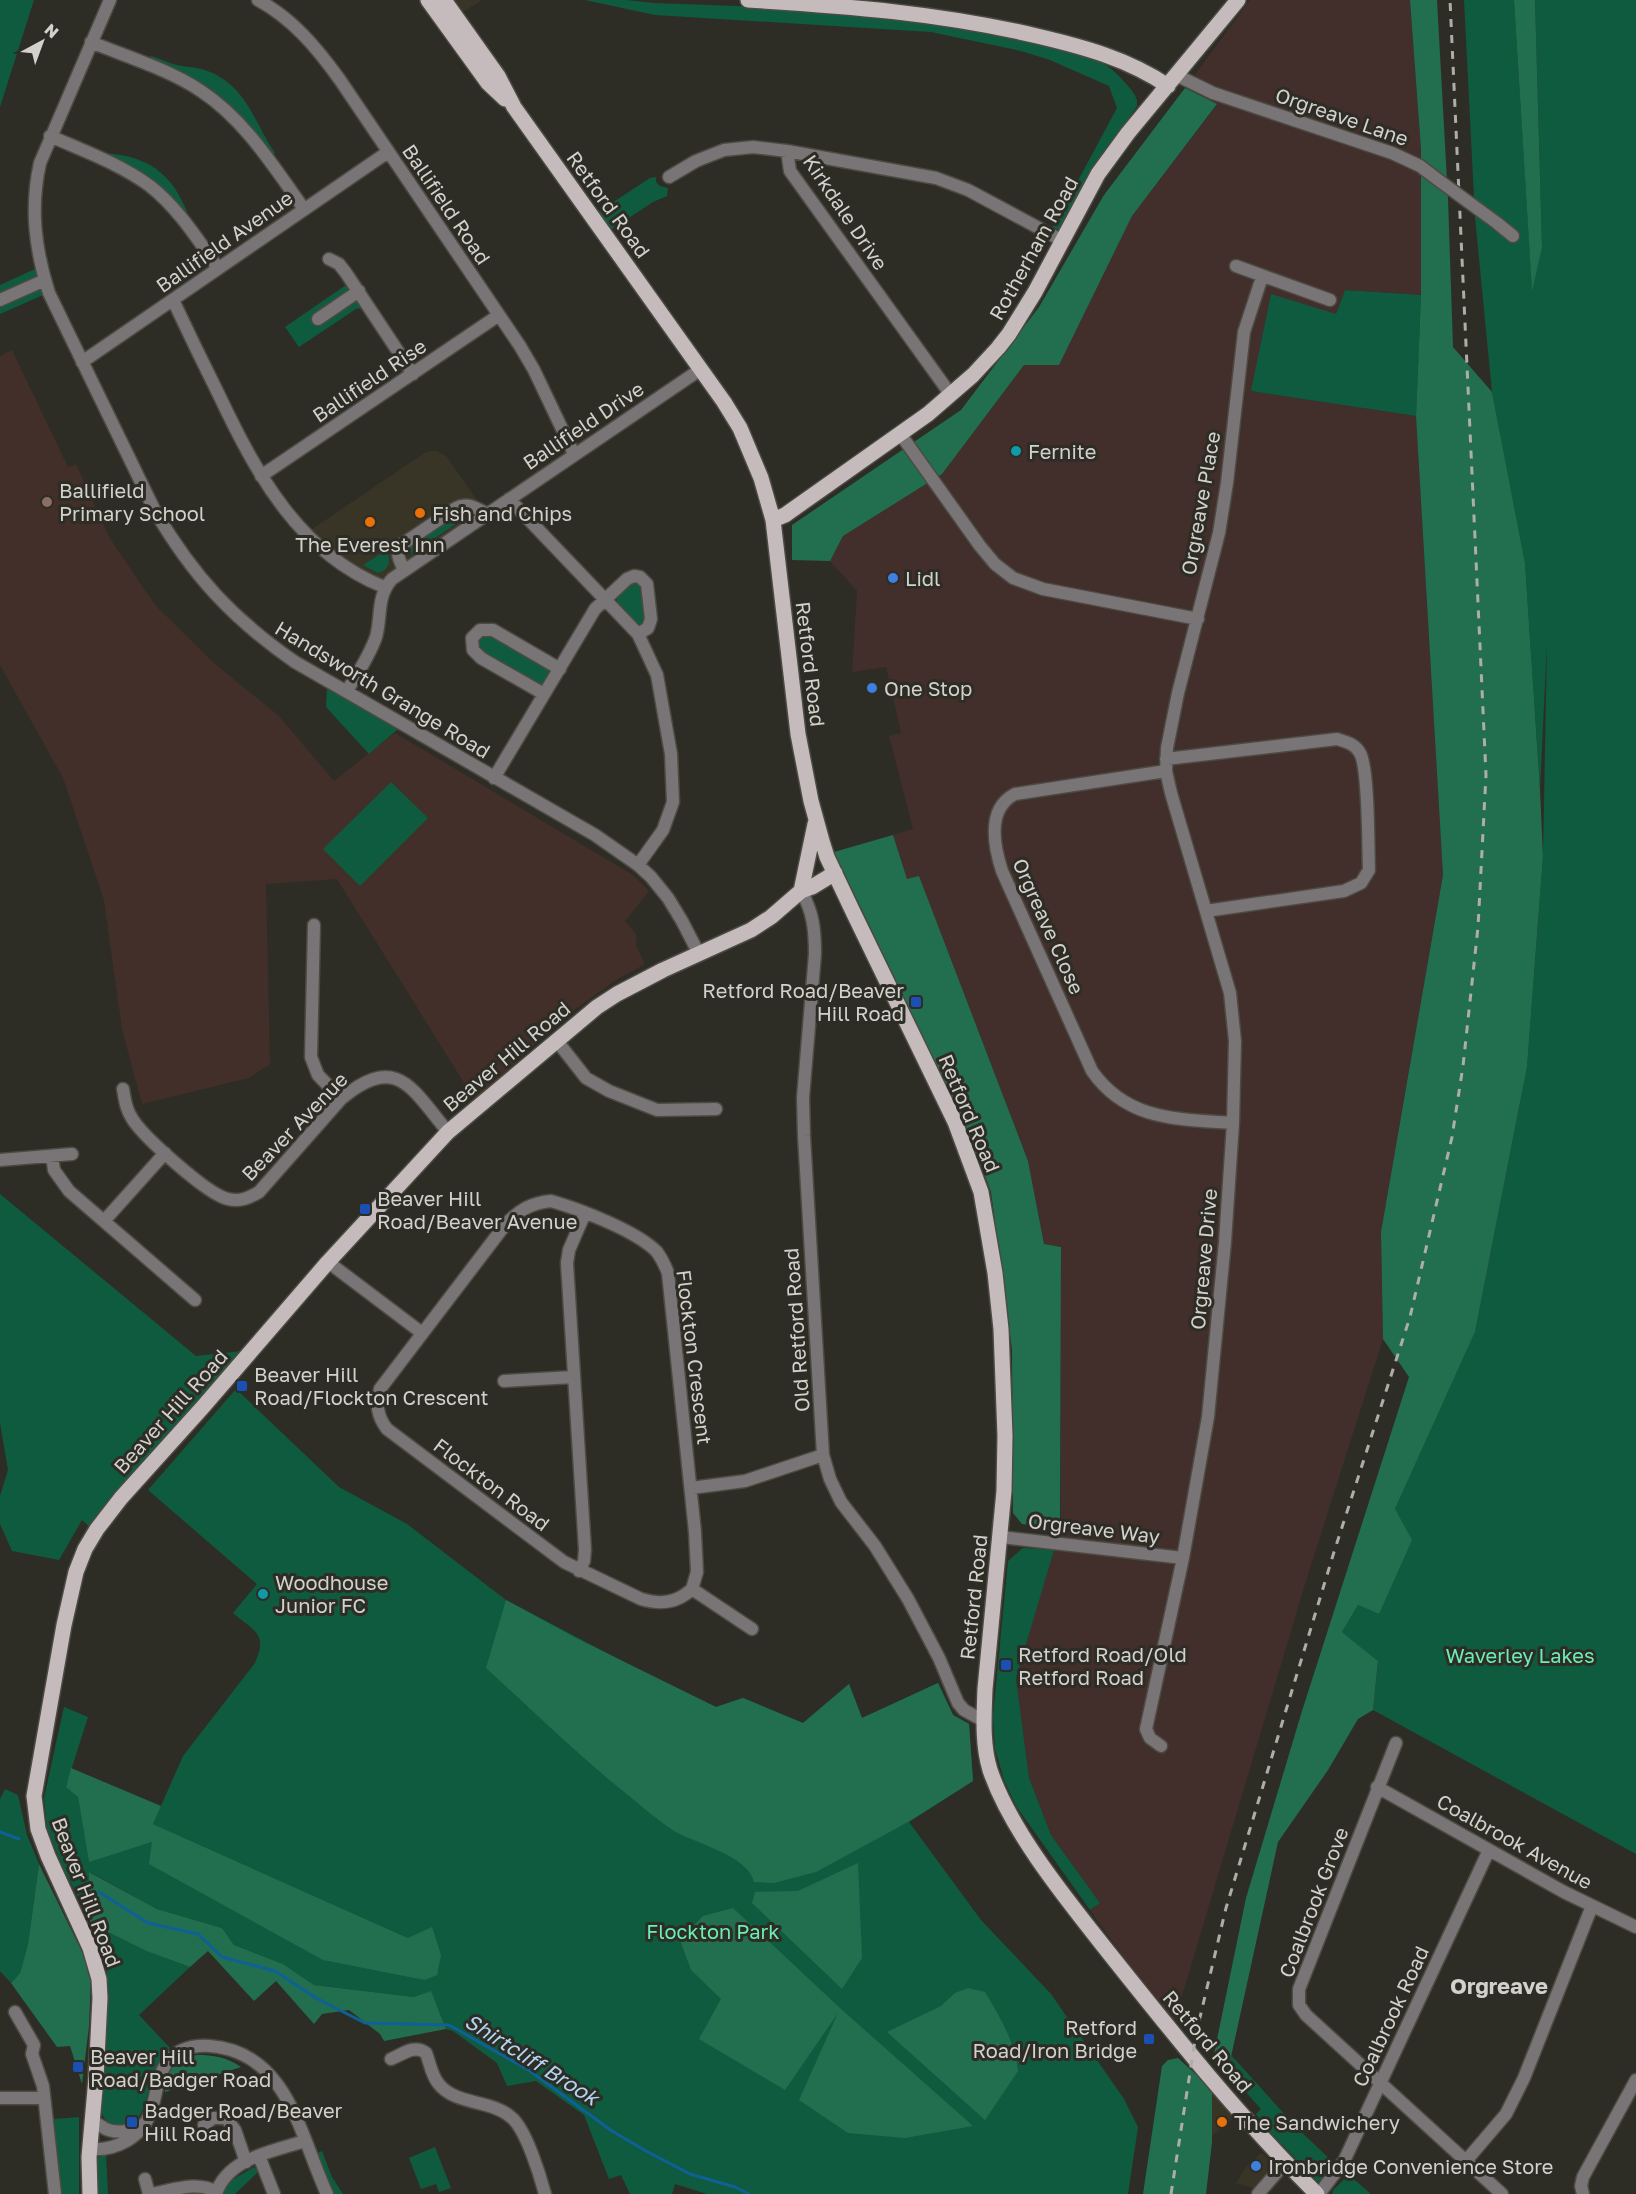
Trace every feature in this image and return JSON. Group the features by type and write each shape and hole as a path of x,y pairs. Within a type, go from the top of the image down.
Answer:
{"main road":[{"name":"Retford Road","path":"428,0 488,83 514,107"},
{"name":"Retford Road","path":"444,0 498,76 514,107 740,428 761,478 773,520 796,722 816,821 827,857 955,1122 981,1192 993,1262 1000,1329 1005,1436 1001,1537 985,1689 984,1721 987,1758 991,1771 1014,1821 1082,1919 1170,2030 1286,2163 1318,2194"},
{"name":"Orgreave Lane","path":"748,0 868,8 982,23 1097,51 1172,80"},
{"name":"Rotherham Road","path":"773,520 785,515 901,435 973,375 1009,334 1063,241 1098,174 1238,0"},
{"path":"802,886 816,821"},
{"name":"Beaver Hill Road","path":"90,2194 90,2149 96,2078 99,1979 90,1948 38,1829 34,1796 62,1634 76,1572 85,1549 109,1512 328,1262 448,1132 597,1007 663,970 751,930 771,917 802,886 810,871 827,857"},
{"name":"Beaver Hill Road","path":"802,886 812,887 834,873"}],"street":[{"name":"Handsworth Grange Road","path":"110,0 40,163 35,184 34,207 38,250 45,280 82,362 155,511 197,575 215,596 253,632 295,662 595,836 638,865 668,898 699,954"},
{"name":"Ballifield Road","path":"258,0 287,19 310,41 340,80 500,315 534,370 574,454"},
{"path":"91,42 179,79 211,98 252,138 304,209"},
{"name":"Orgreave Lane","path":"1172,80 1392,153 1419,166 1514,236"},
{"path":"50,136 122,168 151,187 178,215 218,268"},
{"name":"Kirkdale Drive","path":"669,177 696,160 724,150 753,147 787,151 790,171 951,395"},
{"path":"787,151 936,177 968,190 1063,241"},
{"name":"Ballifield Avenue","path":"82,362 388,152"},
{"path":"329,259 339,264 359,291 413,374"},
{"path":"1236,266 1330,300"},
{"name":"Orgreave Place","path":"1166,765 1178,693 1219,533 1244,333 1262,277"},
{"path":"0,300 45,280"},
{"path":"318,319 359,291"},
{"path":"173,300 247,453 288,515 305,534 345,566 384,587 375,638 367,659 347,691"},
{"name":"Ballifield Rise","path":"261,476 500,315"},
{"name":"Ballifield Drive","path":"384,587 404,570 700,369"},
{"path":"901,435 980,546 995,564 1013,579 1043,589 1198,619"},
{"path":"509,499 638,634 651,658 662,690 674,789 672,809 663,830 638,865"},
{"path":"404,570 398,558 401,545 462,505 478,508 487,514"},
{"path":"494,778 595,609 627,579 634,576 640,577 647,584 651,619 648,628 638,634"},
{"path":"544,694 481,658 473,650 472,638 480,630 493,630 560,669"},
{"name":"Orgreave Close","path":"1206,911 1344,891 1361,883 1369,870 1365,764 1355,747 1346,741 1337,740 1166,765 1015,794 1005,799 997,813 996,852 1006,880 1092,1071 1101,1083 1124,1102 1158,1116 1233,1123"},
{"name":"Orgreave Drive","path":"1161,1746 1150,1738 1146,1729 1183,1558 1208,1417 1225,1242 1233,1123 1235,1041 1230,993 1171,794 1166,765"},
{"name":"Old Retford Road","path":"802,886 809,905 815,935 804,1098 804,1136 823,1455 830,1479 841,1502 875,1546 908,1599 939,1658 958,1703 970,1715 984,1721"},
{"path":"314,925 311,1057 318,1075 341,1099"},
{"path":"557,1041 586,1077 609,1091 657,1110 716,1109"},
{"name":"Beaver Avenue","path":"123,1089 125,1104 132,1119 165,1153 221,1197 241,1200 259,1192 341,1099 353,1089 376,1077 387,1076 399,1079 413,1090 448,1132"},
{"path":"104,1221 165,1153"},
{"path":"0,1160 72,1154"},
{"path":"52,1156 54,1170 60,1180 195,1300"},
{"name":"Flockton Crescent","path":"422,1332 505,1225 519,1211 537,1202 551,1201 585,1213 631,1234 656,1251 666,1267 670,1285 691,1488"},
{"path":"579,1570 584,1561 585,1550 567,1263 571,1244 585,1213"},
{"path":"328,1262 422,1332"},
{"name":"Flockton Road","path":"422,1332 380,1389 377,1406 381,1422 387,1429 555,1556 579,1570 619,1590 653,1603 676,1600 692,1589"},
{"path":"504,1381 573,1377"},
{"path":"752,1629 692,1589 697,1572 691,1488 745,1481 823,1455"},
{"name":"Orgreave Way","path":"1001,1537 1183,1558"},
{"name":"Coalbrook Grove","path":"1396,1743 1299,1989 1301,2010 1502,2194"},
{"name":"Coalbrook Avenue","path":"1377,1787 1592,1906 1636,1927"},
{"name":"Coalbrook Road","path":"1318,2194 1344,2161 1489,1850"},
{"path":"1465,2162 1497,2126 1514,2099 1592,1906"},
{"path":"15,2012 34,2045 32,2054 40,2074 44,2098 55,2194"},
{"path":"90,2149 122,2144 134,2136 152,2111 160,2074 172,2057 185,2048 216,2047 242,2053 265,2068 274,2079 289,2104 327,2194"},
{"path":"391,2059 414,2049 422,2050 426,2053 436,2082 442,2089 510,2116 522,2130 545,2194"},
{"path":"1583,2194 1581,2186 1583,2177 1636,2080"},
{"path":"0,2098 44,2098"},
{"path":"204,2125 213,2118 226,2118 235,2130 246,2162"},
{"path":"92,2122 118,2131 135,2129 145,2123"},
{"path":"145,2179 150,2194 191,2187 207,2188 216,2193 225,2177 246,2162 305,2140"},
{"path":"259,2156 274,2194"},
{"path":"1258,2194 1286,2163"}],"shaded area":[{"path":"444,0 482,0 455,17"},
{"path":"1250,0 1410,0 1421,149 1421,295 1345,290 1336,314 1251,391 1416,416 1443,875 1381,1232 1383,1339 1306,1581 1173,2026 1090,1910 1100,1903 1051,1835 1029,1778 1016,1678 1061,1524 1061,1247 1044,1244 1028,1161 919,877 907,879 893,835 913,829 889,736 901,733 886,667 852,672 857,591 830,561 843,536 942,474 1024,365 1059,364 1132,216 1217,105 1185,88"},
{"path":"12,350 68,467 76,464 109,537 155,605 215,664 279,716 334,781 395,733 633,875 649,891 625,921 636,934 636,945 645,964 616,980 560,1020 476,1102 337,879 266,884 270,1064 249,1078 142,1104 122,1029 104,900 63,778 0,665 0,356"},
{"path":"437,451 446,456 487,514 384,587 305,534 423,454"},
{"path":"1212,2092 1234,2118 1212,2136"},
{"path":"1261,2153 1275,2165 1253,2188 1236,2183 1246,2167"}],"green space":[{"path":"0,0 34,0 0,107"},
{"path":"585,0 626,0 839,12 976,31 1064,49 1095,59 1108,66 1123,80 1135,95 1137,106 1059,230 1053,227 1117,108 1109,86 1050,60 1021,51 931,32 655,15"},
{"path":"1410,0 1437,0 1448,199 1453,347 1492,392 1525,563 1543,856 1527,1067 1475,1332 1395,1509 1412,1540 1379,1614 1358,1605 1342,1632 1378,1661 1373,1710 1358,1719 1328,1770 1278,1842 1229,2066 1214,2054 1246,1898 1302,1711 1409,1377 1383,1339 1381,1232 1443,875 1416,416 1421,295 1421,149"},
{"name":"Waverley Lakes","path":"1464,0 1514,0 1532,288 1542,248 1535,0 1636,0 1636,1854 1373,1710 1378,1661 1342,1632 1358,1605 1379,1614 1395,1509 1475,1332 1527,1067 1543,856 1547,642 1540,790 1525,563 1492,392 1475,217"},
{"path":"1514,0 1535,0 1542,248 1532,291"},
{"path":"151,56 177,65 205,70 231,85 240,94 275,153 271,156 249,126 150,60"},
{"path":"1185,88 1217,104 1132,216 1059,365 1024,365 942,474 843,536 830,561 792,560 792,525 961,410 1039,307 1104,195"},
{"path":"104,153 133,158 156,169 174,188 188,214 186,216"},
{"path":"656,177 656,182 660,186 668,188 667,196 653,202 612,229 598,212 650,178"},
{"path":"35,269 43,295 0,314 0,285"},
{"path":"346,285 364,308 356,309 299,347 285,327"},
{"path":"1345,290 1421,295 1416,416 1251,391 1271,294 1336,314"},
{"path":"463,509 468,516 409,555 404,547"},
{"path":"388,549 389,563 385,570 378,573 363,565"},
{"path":"635,580 643,586 647,621 639,627 617,602 617,592"},
{"path":"489,634 549,668 551,674 545,684 539,686 485,655 478,641 479,638"},
{"path":"327,688 398,729 369,754 326,707"},
{"path":"391,782 428,818 360,886 323,849"},
{"path":"893,835 907,879 919,876 1028,1161 1044,1244 1061,1247 1060,1529 1022,1524 1013,1513 1012,1349 991,1192 970,1135 834,852"},
{"path":"0,1194 196,1356 242,1351 91,1528 82,1520 59,1560 12,1551 0,1524 0,1496 8,1470 0,1423"},
{"name":"Flockton Park","path":"236,1389 339,1487 407,1524 506,1600 658,1680 716,1707 743,1698 803,1723 849,1684 862,1718 938,1683 953,1715 969,1724 973,1781 909,1822 981,1920 1051,1994 1124,2099 1138,2127 1128,2194 707,2194 675,2184 672,2194 630,2194 621,2175 609,2179 584,2115 536,2081 507,2086 497,2063 453,2031 446,2029 431,1992 414,1997 314,1985 283,1964 234,1945 222,1928 157,1909 90,1872 90,1921 63,1868 47,1828 44,1798 64,1707 88,1717 66,1786 78,1797 89,1861 152,1842 408,1938 153,1824 183,1756 255,1663 259,1653 260,1639 257,1634 233,1613 257,1584 148,1490"},
{"path":"1023,1548 1054,1550 1016,1678 1029,1778 1051,1835 1100,1903 1090,1910 1016,1806 1004,1780 995,1749 993,1716 1008,1561"},
{"path":"506,1600 576,1638 716,1707 743,1698 803,1723 849,1684 862,1718 938,1683 953,1715 969,1724 973,1781 908,1822 816,1872 774,1883 754,1882 742,1864 718,1850 680,1834 652,1815 577,1752 486,1668"},
{"path":"71,1768 161,1806 153,1824 408,1938 432,1927 441,1955 437,1975 425,1980 323,1960 149,1864 152,1842 89,1862 78,1797 66,1787"},
{"path":"5,1789 18,1795 27,1835 39,1864 28,1944 20,1973 11,1983 0,1971 0,1799"},
{"path":"858,1863 862,1958 842,1989 752,1903 755,1892 798,1891"},
{"path":"39,1864 85,1958 91,1977 89,2026 82,2084 70,2046 57,2047 11,1983 20,1973 28,1944"},
{"path":"89,1872 157,1909 222,1928 234,1945 283,1964 314,1985 414,1997 431,1991 446,2029 384,2041 380,2034 349,2010 322,2014 314,2024 276,1981 254,2001 208,1951 190,1967 146,1951 90,1923"},
{"path":"733,1908 841,2009 973,2126 905,2138 848,2133 799,2100 838,2013 785,2090 699,2039 721,1999 691,1970 680,1940 703,1916"},
{"path":"92,1924 146,1951 190,1967 139,2015 170,2048 153,2077 137,2120 123,2127 114,2125 105,2119 99,2103 107,2015 107,1972 101,1942"},
{"path":"968,1988 985,1992 1010,2040 1018,2071 985,2120 887,2032 941,2006 955,1993"},
{"path":"197,2055 220,2057 241,2067 165,2092 167,2077 173,2066 182,2059"},
{"path":"1231,2055 1297,2128 1335,2164 1322,2182 1317,2181 1268,2130 1256,2114 1261,2109 1225,2069 1229,2066"},
{"path":"1178,2058 1212,2089 1212,2142 1206,2194 1143,2194 1162,2066 1168,2060"},
{"path":"79,2117 79,2194 60,2194 54,2119"},
{"path":"435,2147 451,2188 439,2192 436,2184 421,2189 409,2158"},
{"path":"322,2151 332,2177 343,2194 333,2194 315,2154"},
{"path":"106,2154 108,2194 93,2194 93,2167 97,2158"},
{"path":"254,2167 259,2171 235,2194 222,2194 221,2192 230,2181"},
{"path":"1349,2175 1371,2194 1332,2194 1333,2190"}],"waterway":[{"name":"Shirtcliff Brook","path":"0,1832 19,1839"},
{"name":"Shirtcliff Brook","path":"99,1892 148,1923 198,1934 222,1957 275,1971 316,1998 365,2023 449,2025 527,2069 612,2131 646,2151 690,2174 735,2187 749,2194"}],"railway":[{"path":"1171,2194 1196,2034 1226,1908 1334,1552 1410,1317 1452,1137 1463,1066 1478,927 1486,775 1450,0"}],"place":[{"name":"Fernite","path":"1016,451"},
{"name":"Ballifield Primary School","path":"47,502"},
{"name":"Fish and Chips","path":"420,513"},
{"name":"The Everest Inn","path":"370,522"},
{"name":"Lidl","path":"893,578"},
{"name":"One Stop","path":"872,688"},
{"name":"Retford Road/Beaver Hill Road","path":"916,1002"},
{"name":"Beaver Hill Road/Beaver Avenue","path":"365,1209"},
{"name":"Beaver Hill Road/Flockton Crescent","path":"242,1386"},
{"name":"Woodhouse Junior FC","path":"263,1594"},
{"name":"Retford Road/Old Retford Road","path":"1006,1665"},
{"name":"Retford Road/Iron Bridge","path":"1149,2039"},
{"name":"Beaver Hill Road/Badger Road","path":"78,2067"},
{"name":"Badger Road/Beaver Hill Road","path":"132,2122"},
{"name":"The Sandwichery","path":"1222,2122"},
{"name":"Ironbridge Convenience Store","path":"1256,2166"}],"district":[{"name":"Orgreave","path":"1499,1985"}]}
